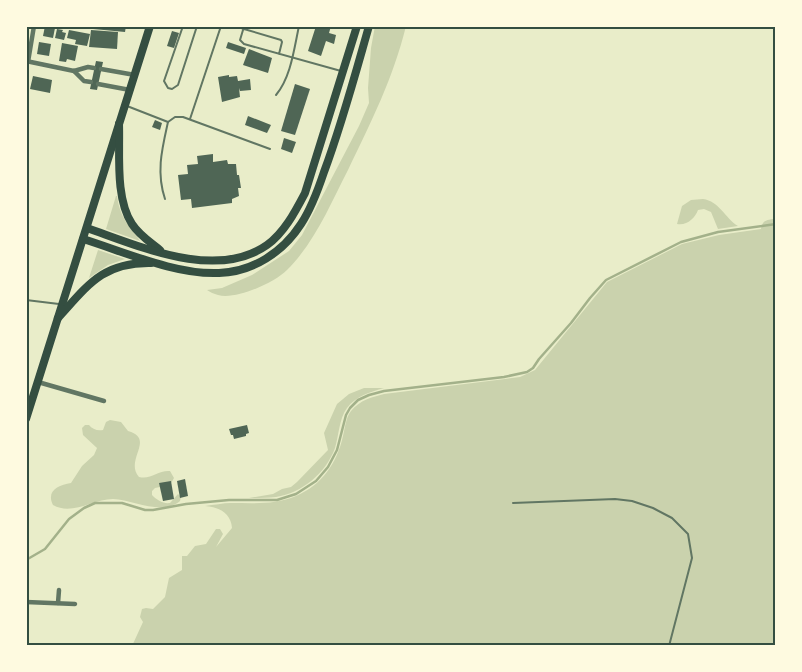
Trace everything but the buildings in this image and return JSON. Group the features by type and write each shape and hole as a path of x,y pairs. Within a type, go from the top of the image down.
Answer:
{"highway":[{"path":"26,419 150,26"},
{"path":"86,228 164,253 184,258 219,262 255,252 268,245 292,217 305,193 357,26"},
{"path":"83,239 176,269 220,273 251,267 285,244 301,224 317,192 338,131 369,26"},
{"path":"119,124 123,204 131,223 138,232 164,253"},
{"path":"58,318 95,279 111,269 129,264 160,264"}],"street":[{"path":"34,26 27,62 74,71 88,67 94,68"},
{"path":"101,69 135,75"},
{"path":"74,71 84,81 91,82"},
{"path":"98,84 130,90"},
{"path":"38,382 104,401"},
{"path":"58,603 59,590"},
{"path":"26,602 75,604"}],"lane":[{"path":"183,26 164,81 168,88 172,89 178,85 197,26"},
{"path":"190,119 221,26"},
{"path":"236,26 280,40 282,42 279,54"},
{"path":"276,95 292,58 300,26"},
{"path":"244,29 240,40 242,43 343,71"},
{"path":"125,105 168,122"},
{"path":"165,199 160,185 160,161 168,122 175,117 190,119 270,149"},
{"path":"26,300 62,305"},
{"path":"513,503 615,499 632,501 653,508 672,518 688,534 692,558 668,646"}],"green space":[{"path":"375,26 406,26 395,64 381,100 348,170 314,235 287,270 264,285 244,293 226,296 208,291 222,288 252,275 289,251 302,235 369,103 368,88 371,48"},
{"path":"116,196 123,216 140,241 106,229"},
{"path":"691,200 709,200 718,206 738,226 718,229 711,212 704,209 698,210 695,216 687,223 677,224 682,206"},
{"path":"773,219 776,221 776,646 132,646 143,622 140,617 142,609 153,609 165,597 169,578 182,570 182,556 187,556 195,546 206,544 216,529 220,529 223,534 216,547 232,528 227,515 219,509 205,506 228,503 272,502 296,496 313,486 327,472 337,455 348,416 362,402 384,394 520,377 535,370 607,282 682,244 719,235 761,229 765,221"},
{"path":"98,250 125,259 108,265 89,278"},
{"path":"364,388 384,388 359,397 347,408 344,412 331,457 326,466 312,480 286,495 249,498 273,494 291,487 297,482 328,450 324,433 337,404 349,394"},
{"path":"110,420 121,422 128,431 139,439 140,445 135,470 139,477 143,478 170,471 174,478 170,485 155,488 152,491 152,495 160,501 170,503 178,494 181,497 180,501 165,507 148,506 113,499 68,509 53,505 51,500 52,492 62,485 71,483 82,466 94,455 97,448 83,435 82,428 85,425 89,425 92,428 103,430 106,422"}],"waterway":[{"path":"26,560 45,549 69,519 84,508 95,503 122,503 145,510 153,510 186,504 229,500 277,500 296,494 316,481 328,467 337,450 346,415 358,400 384,391 504,377 527,372 533,368 606,280 681,242 718,232 776,224"}]}
